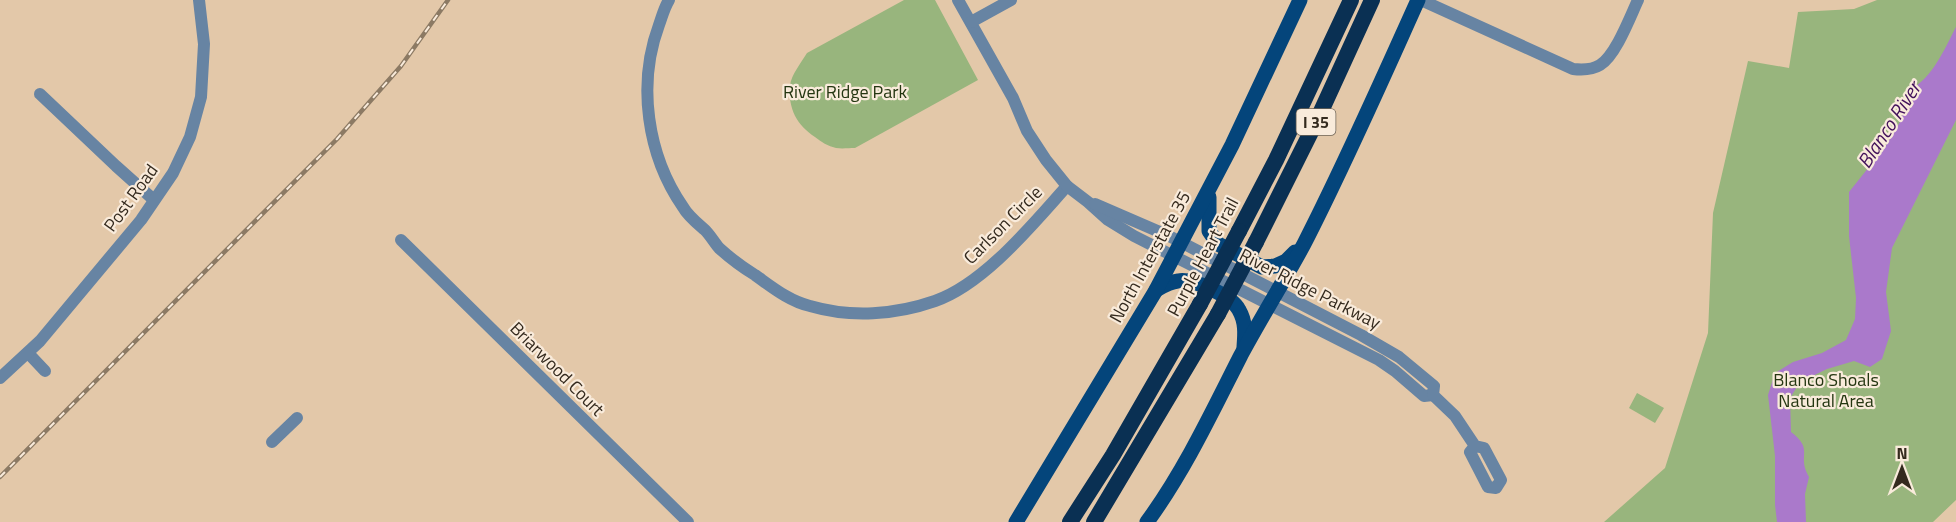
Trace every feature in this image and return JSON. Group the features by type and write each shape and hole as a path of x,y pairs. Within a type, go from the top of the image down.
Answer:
{"highway":[{"name":"Purple Heart Trail","path":"1070,522 1124,436 1239,231 1291,128 1351,0"},
{"name":"I 35","path":"1094,522 1218,314 1318,118 1372,0"},
{"path":"1108,522 1204,349 1218,314"}],"main road":[{"name":"North Interstate 35","path":"1016,522 1156,290 1209,191 1300,0"},
{"path":"1148,522 1165,498 1194,447 1303,244 1348,156 1420,0"},
{"path":"1209,191 1209,231 1218,244 1262,267 1275,266 1286,261 1303,244"},
{"path":"1156,290 1178,280 1192,281 1232,300 1245,326 1243,353"}],"street":[{"name":"Post Road","path":"0,378 28,353 141,220 173,173 186,146 199,107 204,65 204,32 199,0"},
{"name":"Carlson Circle","path":"669,0 652,43 647,77 649,127 660,161 683,209 708,233 717,246 735,262 792,299 808,306 848,314 887,312 937,300 967,285 992,266 1067,186"},
{"name":"River Ridge Parkway","path":"958,0 1013,98 1027,131 1067,186 1125,231 1177,249 1273,298 1395,371 1424,396 1433,395 1455,416 1475,446"},
{"path":"970,21 1011,0"},
{"path":"1420,0 1573,69 1582,70 1602,64 1610,56 1638,0"},
{"path":"40,94 154,200"},
{"name":"Briarwood Court","path":"401,240 688,522"},
{"path":"28,353 45,371"},
{"path":"272,442 297,418"}],"green space":[{"name":"River Ridge Park","path":"904,0 935,0 978,80 855,148 836,148 825,144 803,127 795,116 790,94 794,73 807,53"},
{"name":"Blanco Shoals Natural Area","path":"1877,0 1956,0 1956,500 1933,522 1604,522 1665,468 1708,333 1713,213 1748,61 1789,68 1798,12 1854,9"},
{"path":"1637,393 1664,408 1655,423 1629,408"}],"shaded area":[{"path":"1956,27 1956,120 1892,248 1886,292 1891,331 1882,359 1870,367 1854,361 1827,369 1800,382 1790,398 1791,432 1804,448 1805,469 1809,477 1805,494 1806,522 1777,522 1775,456 1768,395 1775,373 1793,362 1822,353 1846,340 1855,319 1856,298 1849,236 1849,192 1885,147 1900,122 1910,90 1918,85 1931,70"}],"railway":[{"path":"0,477 337,139 401,66 448,0"}],"water label":[{"name":"Blanco River","path":"1889,125"}]}
